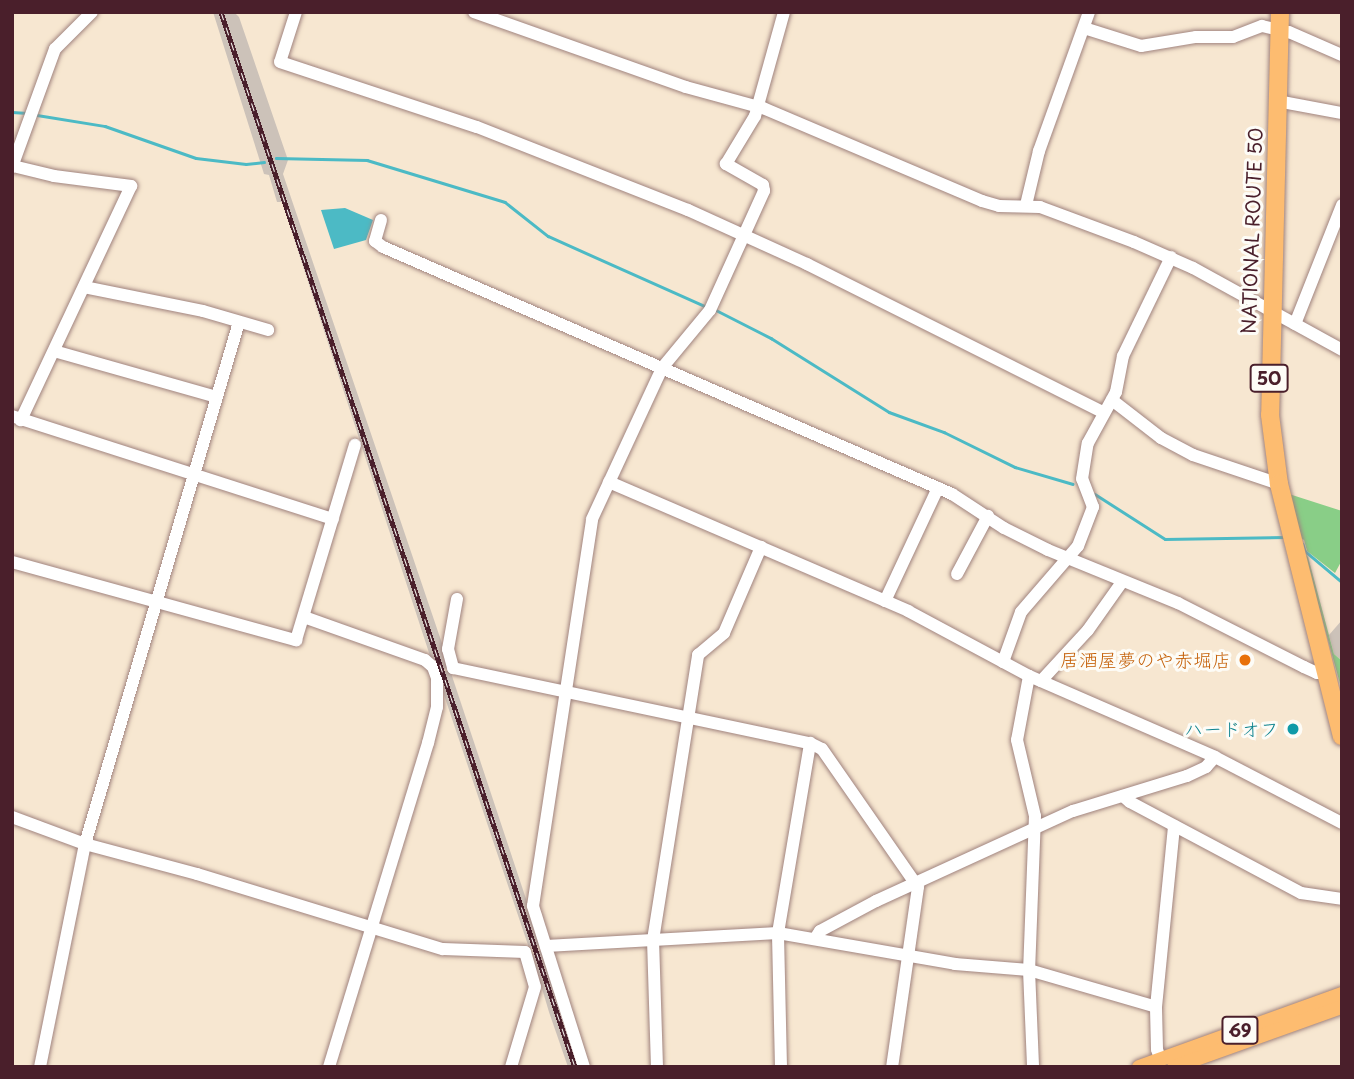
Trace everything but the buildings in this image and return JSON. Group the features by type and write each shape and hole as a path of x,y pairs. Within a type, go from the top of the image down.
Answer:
{"highway":[{"name":"NATIONAL ROUTE 50","path":"1279,21 1270,415 1279,484 1342,736"}],"main road":[{"name":"69","path":"1139,1067 1342,994"},
{"name":"69","path":"1174,1067 1342,1007"}],"street":[{"path":"92,12 55,49 13,166 54,176 131,186 54,351 17,418 332,519"},
{"path":"296,12 279,62 477,127 744,235 1104,413"},
{"path":"474,12 671,82 758,106 964,195 999,206 1026,205 1046,209 1171,257 1342,350"},
{"path":"584,1067 533,906 592,519 662,368 710,310 765,187 726,164 758,106 784,12"},
{"path":"1026,205 1039,151 1089,12"},
{"path":"1084,28 1141,46 1196,37 1233,37 1257,26 1279,21 1342,55"},
{"path":"1277,101 1342,113"},
{"path":"1295,324 1342,205"},
{"path":"381,220 376,236 378,244 938,488 1004,528 1122,582 1178,603 1317,673 1325,673"},
{"path":"1003,662 1021,612 1069,558 1093,507 1082,475 1088,443 1112,400 1119,384 1124,356 1171,257"},
{"path":"84,287 203,311 268,330"},
{"path":"40,1067 85,845 239,322"},
{"path":"54,351 218,397"},
{"path":"1112,400 1161,438 1193,455 1279,484"},
{"path":"12,562 296,640 355,445"},
{"path":"609,482 930,621 1035,678 1215,757 1342,823"},
{"path":"885,601 938,488"},
{"path":"957,574 988,516"},
{"path":"657,1067 653,940 698,655 724,633 761,547"},
{"path":"1033,1067 1029,970 1034,802 1017,740 1035,678 1088,630 1122,582"},
{"path":"457,599 448,649 453,668 810,743 821,749 918,890 892,1067"},
{"path":"304,617 425,660 436,673 438,695 434,721 329,1067"},
{"path":"781,1067 778,933 810,743"},
{"path":"817,937 820,931 843,918 1080,808 1186,776 1206,766 1215,757"},
{"path":"1123,796 1301,893 1342,899"},
{"path":"12,817 85,845 197,874 443,949 525,952 535,987 511,1067"},
{"path":"1160,1059 1157,1049 1156,1007 1174,826"},
{"path":"546,946 778,933 817,937 955,964 1029,970 1156,1007"}],"shaded area":[{"path":"213,12 234,12 239,17 288,160 283,174 450,667 439,670 432,662 282,202 277,202 269,175 264,174"},
{"path":"1342,620 1342,661 1334,654 1329,635"},
{"path":"450,670 540,945 529,948 440,683 440,673"},
{"path":"543,949 583,1067 568,1067 549,1012 532,955"}],"green space":[{"path":"1289,494 1342,511 1342,560 1335,573 1307,551 1304,540 1300,537"},
{"path":"1304,553 1308,557 1334,654 1342,661 1342,691"}],"water":[{"path":"345,208 373,220 366,240 334,249 321,210"}],"waterway":[{"path":"12,112 27,113"},
{"path":"37,115 105,126 196,158 246,164 264,162"},
{"path":"276,158 367,160 505,202 548,236 707,307"},
{"path":"716,310 771,338 889,412 944,432 1015,467 1073,484"},
{"path":"1095,494 1165,539 1285,537"},
{"path":"1303,544 1305,551 1342,582"}],"railway":[{"path":"221,12 575,1067"}],"place":[{"name":"居酒屋夢のや赤堀店","path":"1245,660"},
{"name":"ハードオフ","path":"1293,729"}]}
